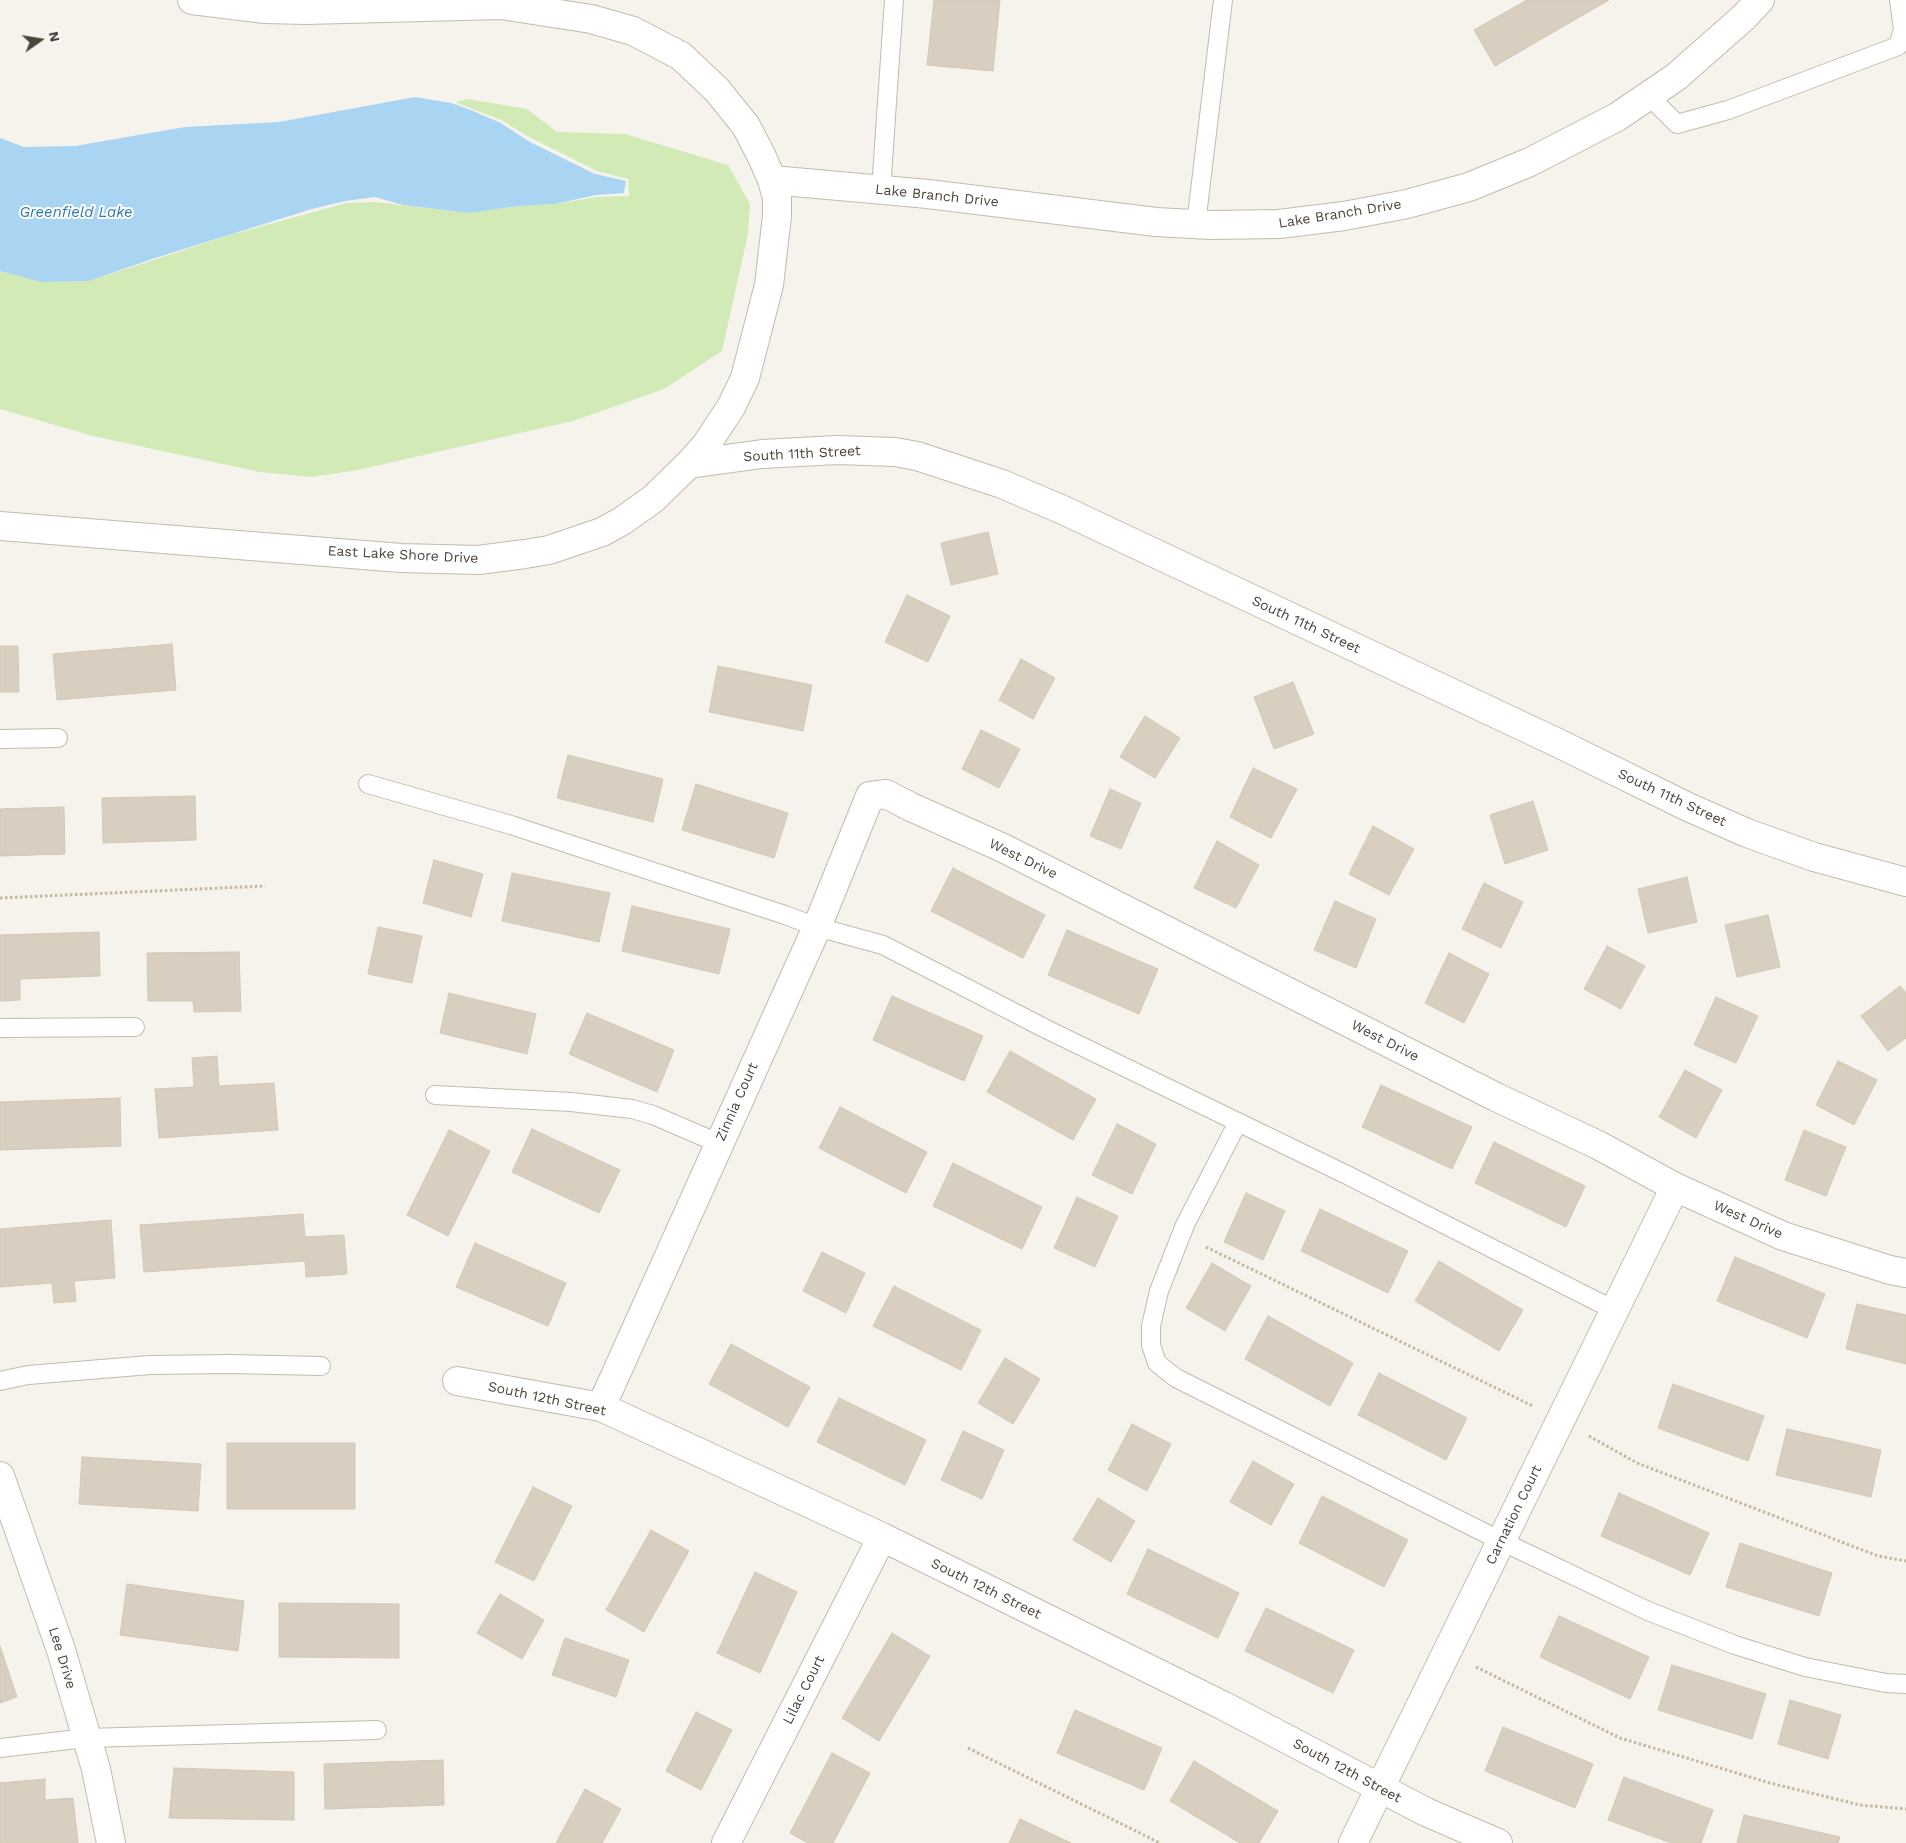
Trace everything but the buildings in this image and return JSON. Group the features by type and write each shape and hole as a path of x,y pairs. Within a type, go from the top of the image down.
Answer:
{"street":[{"name":"East Lake Shore Drive","path":"0,526 401,558 478,560 549,550 602,532 622,522 653,499 706,445 731,407 745,378 768,285 777,216 777,198 772,180 746,126 717,90 681,56 633,31 591,19 501,5 306,10 265,9 192,0"},
{"name":"Lake Branch Drive","path":"772,180 928,194 1156,222 1279,224 1344,216 1407,204 1469,187 1530,162 1617,117 1676,77 1744,17 1760,0"},
{"name":"South 11th Street","path":"689,464 762,454 837,450 895,452 917,456 1002,484 1063,510 1558,743 1688,808 1747,833 1814,857 1906,882"},
{"name":"West Drive","path":"870,796 886,794 1003,848 1496,1096 1598,1145 1675,1186 1783,1236 1890,1270 1906,1273"},
{"name":"Zinnia Court","path":"601,1406 817,927 870,796"},
{"name":"Carnation Court","path":"1353,1843 1675,1186"},
{"name":"South 12th Street","path":"457,1381 601,1406 882,1538 1224,1706 1426,1812 1498,1843"},
{"name":"Lee Drive","path":"0,1476 61,1650 96,1769 111,1843"},
{"name":"Lilac Court","path":"726,1843 882,1538"}],"lane":[{"path":"882,190 894,0"},
{"path":"1196,224 1223,0"},
{"path":"1649,96 1678,124 1728,110 1898,46 1903,29 1899,0"},
{"path":"0,739 58,738"},
{"path":"368,784 511,825 777,912 817,927 883,945 1048,1030 1347,1175 1614,1310"},
{"path":"0,1028 135,1027"},
{"path":"435,1095 572,1102 632,1109 653,1115 718,1143"},
{"path":"1238,1122 1181,1235 1158,1291 1151,1326 1151,1345 1157,1363 1176,1378 1501,1541 1648,1611 1736,1645 1805,1667 1886,1683 1906,1684"},
{"path":"0,1381 28,1375 150,1365 321,1366"},
{"path":"0,1748 86,1738 377,1730"}],"path":[{"path":"0,898 265,886"},
{"path":"1181,1235 1561,1420 1637,1463 1878,1556 1906,1561"},
{"path":"1446,1652 1620,1738 1770,1783 1860,1805 1906,1809"},
{"path":"968,1748 1160,1843"}],"green space":[{"path":"468,99 527,109 557,132 625,134 728,165 750,204 748,234 722,351 664,389 573,421 358,470 312,477 260,472 93,436 0,409 0,271 89,281 230,235 346,203 375,202 469,213 518,206 555,204 597,197 629,196 628,179 597,171 533,139 501,120 455,102"}],"water":[{"name":"Greenfield Lake","path":"415,97 451,103 499,122 530,142 595,174 626,181 624,193 596,195 555,204 518,206 469,213 403,205 375,197 345,201 312,209 152,259 89,281 42,282 0,271 0,138 24,147 75,146 185,127 279,122"}]}
